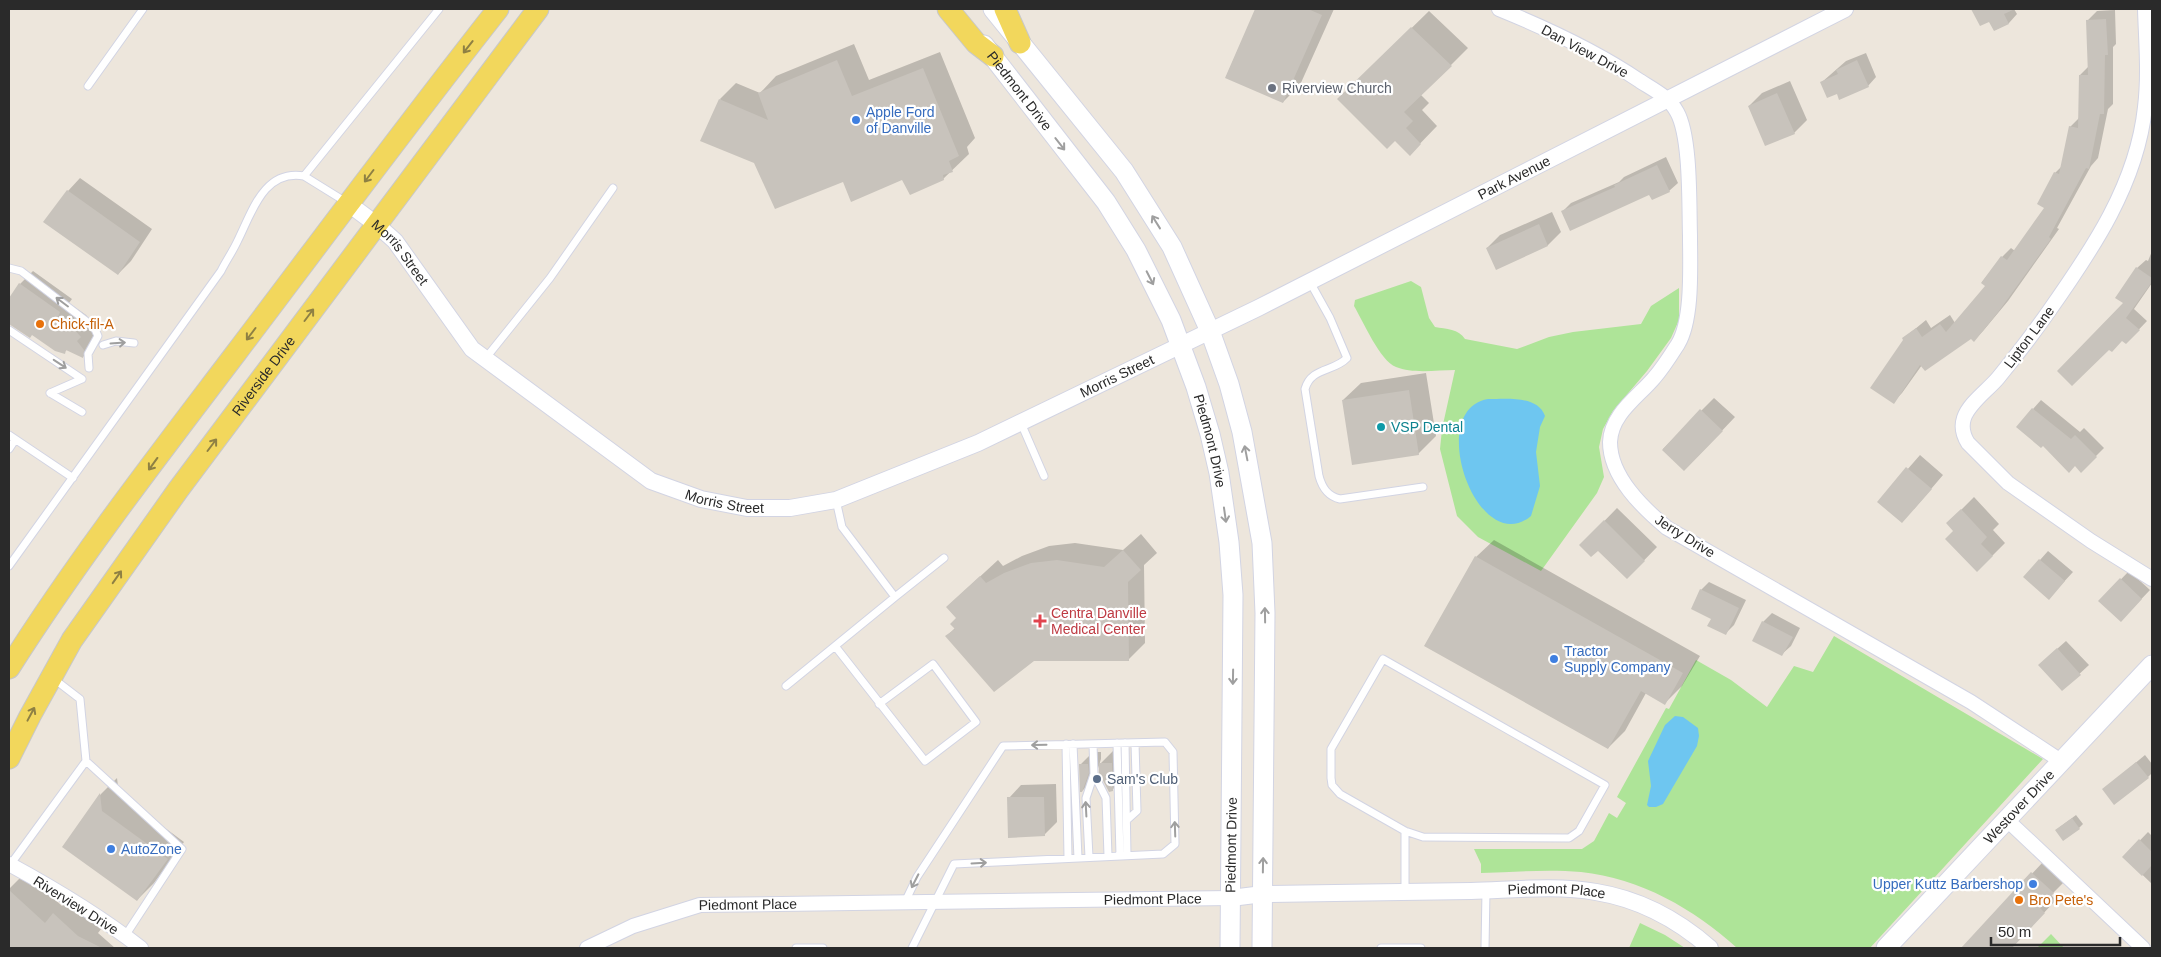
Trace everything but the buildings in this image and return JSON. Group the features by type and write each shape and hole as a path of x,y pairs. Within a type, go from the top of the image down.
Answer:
{"main road":[{"path":"9,668 87,553 426,101 498,9"},
{"name":"Riverside Drive","path":"9,758 72,640 178,490 538,9"},
{"path":"948,9 976,43 993,56"},
{"name":"Piedmont Drive","path":"955,9 1106,202 1136,250 1182,345 1210,434 1219,473 1229,542 1233,595 1230,948"},
{"path":"993,9 1124,171 1172,247 1210,331 1229,384 1242,432 1262,543 1265,613 1262,948"},
{"path":"1005,9 1020,43"},
{"name":"Westover Drive","path":"1886,948 2152,665"}],"street":[{"name":"Park Avenue","path":"1182,345 1310,282 1845,9"},
{"name":"Lipton Lane","path":"2145,9 2148,74 2145,109 2140,138 2110,217 2078,269 2029,339 1997,379 1970,408 1964,416 1962,426 1968,443 2008,483 2075,530 2152,578"},
{"name":"Dan View Drive","path":"1505,10 1610,61 1668,98"},
{"name":"Jerry Drive","path":"1668,98 1677,112 1683,127 1689,186 1690,256 1687,318 1674,350 1655,378 1622,411 1614,425 1610,441 1618,472 1629,490 1667,528 1971,702 2061,761"},
{"name":"Morris Street","path":"349,204 377,225 403,252 472,349 485,359 651,481 701,499 747,508 790,508 836,500 978,443 1182,345"},
{"path":"2006,819 2143,948"},
{"name":"Riverview Drive","path":"10,865 47,885 141,948"},
{"name":"Piedmont Place","path":"587,948 633,926 700,905 1230,898 1263,894 1565,889 1596,892 1628,900 1673,921 1710,948"}],"lane":[{"path":"88,86 144,9"},
{"path":"304,176 439,9"},
{"path":"9,566 220,271 238,240 253,206 265,190 280,177 293,174 304,176 349,204"},
{"path":"485,359 550,278 614,188"},
{"path":"9,268 21,271 94,327 98,336 88,354 89,368"},
{"path":"1310,282 1330,318 1347,358 1313,375 1305,389 1319,476 1323,488 1330,495 1340,499 1424,487"},
{"path":"9,330 82,379 50,394 82,412"},
{"path":"103,346 116,341 134,342"},
{"path":"1020,422 1044,476"},
{"path":"9,449 12,438 73,478"},
{"path":"836,500 842,527 895,597"},
{"path":"786,686 944,558"},
{"path":"835,646 880,704 925,761 976,722 933,664 880,704"},
{"path":"1383,659 1605,785 1580,831 1569,838 1431,838 1404,831 1340,794 1332,785 1331,778 1331,749 1383,659"},
{"path":"10,865 86,761 80,699 51,677"},
{"path":"905,902 917,877 1003,746 1165,742 1173,752 1175,844 1163,854 954,864 912,948"},
{"path":"1121,743 1126,820 1124,856"},
{"path":"1121,743 1124,856"},
{"path":"1126,820 1137,811 1136,743"},
{"path":"1069,744 1078,858"},
{"path":"1068,858 1069,744"},
{"path":"1089,857 1086,798 1094,774 1093,744"},
{"path":"86,761 182,849 125,936"},
{"path":"1094,774 1106,798 1108,856"},
{"path":"1404,831 1405,892"},
{"path":"1485,948 1486,890"},
{"path":"796,948 823,948"},
{"path":"1381,948 1421,948"}],"green space":[{"path":"1411,281 1421,287 1429,318 1435,327 1456,331 1465,339 1517,349 1549,337 1573,332 1641,324 1651,306 1679,288 1679,320 1671,338 1647,371 1613,411 1603,429 1599,447 1604,477 1597,493 1541,571 1478,537 1457,516 1440,449 1442,429 1455,370 1425,371 1396,367 1378,349 1354,306 1355,300"},
{"path":"1834,636 2043,759 1870,948 1737,948 1684,908 1645,888 1624,881 1603,875 1569,871 1481,873 1481,864 1474,849 1582,849 1594,841 1609,813 1617,818 1626,803 1617,797 1666,708 1669,709 1696,660 1731,680 1767,707 1794,666 1813,672"},
{"path":"1640,923 1665,935 1685,948 1629,948"},
{"path":"2051,934 2064,948 2037,948"}],"water":[{"path":"1488,399 1529,401 1536,404 1545,416 1540,427 1536,452 1540,486 1531,516 1511,524 1493,518 1477,501 1466,478 1460,452 1460,428 1469,409"},
{"path":"1675,716 1683,717 1698,728 1697,746 1663,804 1649,807 1647,805 1651,786 1648,761 1665,725"}],"place":[{"name":"Riverview Church","path":"1272,88"},
{"name":"Apple Ford of Danville","path":"856,120"},
{"name":"Chick-fil-A","path":"40,324"},
{"name":"VSP Dental","path":"1381,427"},
{"name":"Centra Danville Medical Center","path":"1040,621"},
{"name":"Tractor Supply Company","path":"1554,659"},
{"name":"Sam's Club","path":"1097,779"},
{"name":"AutoZone","path":"111,849"},
{"name":"Upper Kuttz Barbershop","path":"2033,884"},
{"name":"Bro Pete's","path":"2019,900"}]}
